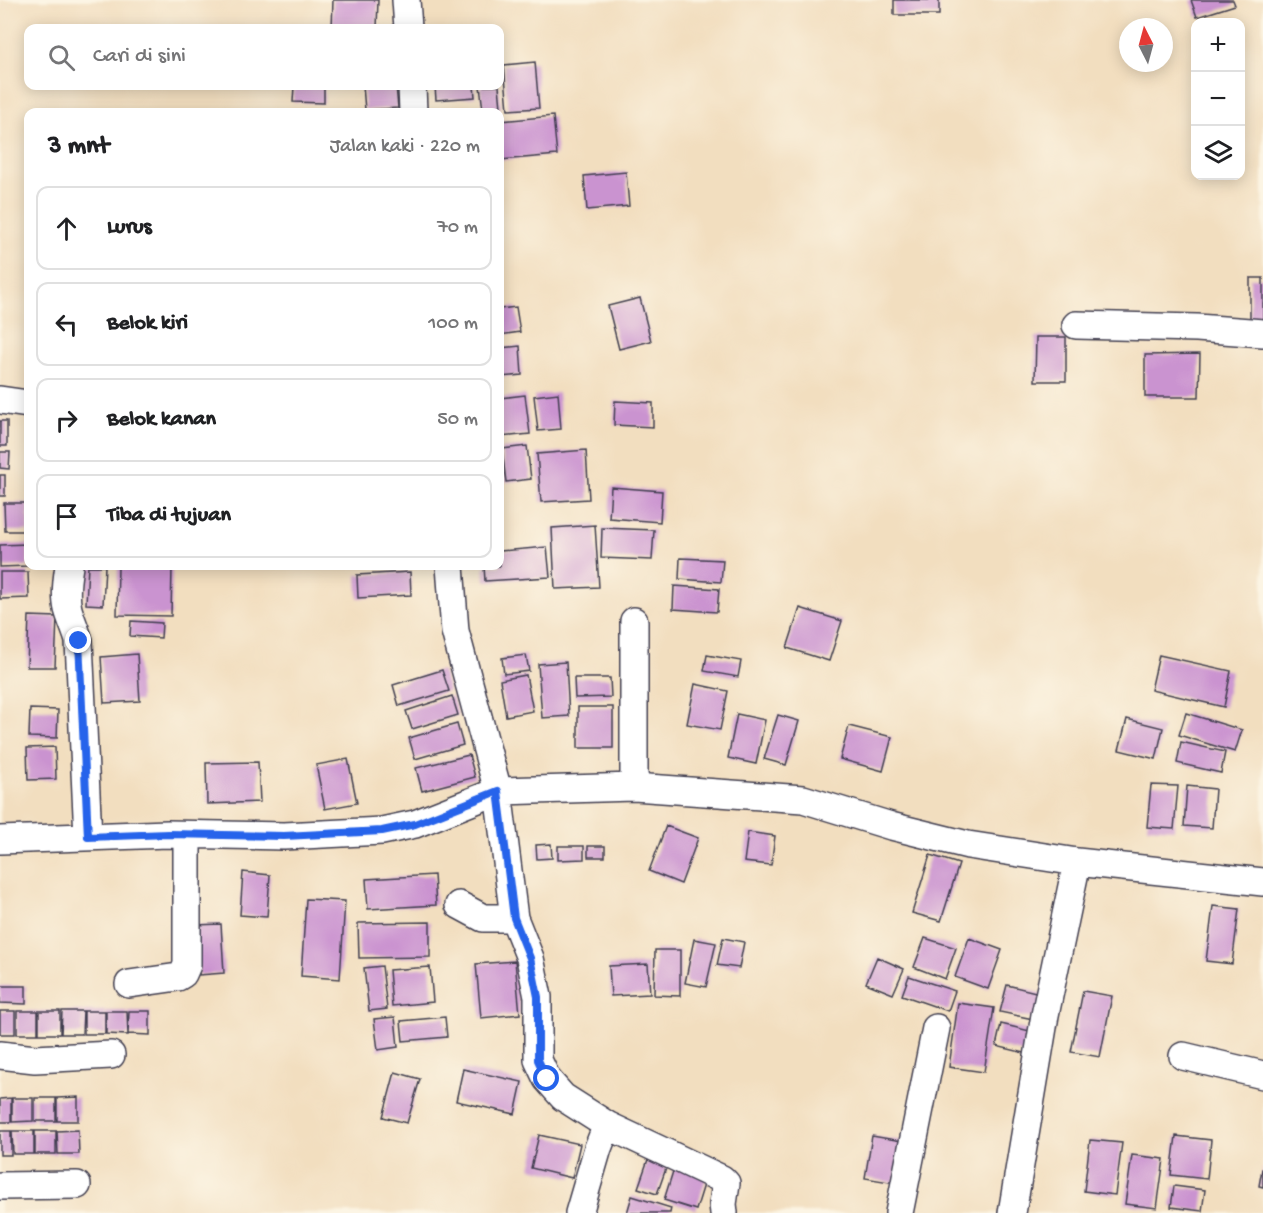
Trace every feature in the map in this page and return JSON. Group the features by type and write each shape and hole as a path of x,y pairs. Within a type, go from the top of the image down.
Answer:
{"street":[{"path":"406,0 408,24"},
{"path":"411,90 413,108"},
{"path":"1076,325 1197,328 1263,333"},
{"path":"0,400 24,403"},
{"path":"68,570 68,608 79,641 88,837"},
{"path":"450,570 455,631 498,791 514,918 530,958 538,997 538,1060 547,1079 563,1096 607,1125 722,1179 726,1184 724,1213"},
{"path":"634,621 634,787"},
{"path":"0,840 187,835 284,836 382,831 415,824 498,791 634,787 803,799 891,826 968,846 1077,862 1263,882"},
{"path":"129,984 178,977 183,974 187,965 187,835"},
{"path":"1011,1213 1045,1015 1077,862"},
{"path":"459,904 483,918 514,918"},
{"path":"899,1213 936,1028"},
{"path":"0,1055 35,1059 111,1055"},
{"path":"1183,1056 1263,1075"},
{"path":"579,1213 607,1125"},
{"path":"0,1186 77,1185"}],"building":[{"path":"333,0 378,0 377,24 332,24"},
{"path":"894,0 939,0 939,15 894,15"},
{"path":"1191,0 1233,0 1235,5 1197,17"},
{"path":"535,62 539,108 508,110 504,65"},
{"path":"294,90 324,90 324,103 293,102"},
{"path":"363,90 396,90 398,108 365,108"},
{"path":"435,90 474,90 475,97 436,100"},
{"path":"480,90 499,90 501,108 483,108"},
{"path":"553,116 557,155 504,160 504,121"},
{"path":"626,172 629,206 587,210 584,176"},
{"path":"1250,278 1263,278 1263,326 1250,326"},
{"path":"640,298 651,341 619,349 608,306"},
{"path":"516,307 520,332 504,334 504,308"},
{"path":"1036,337 1066,337 1066,381 1035,381"},
{"path":"520,346 522,375 504,377 504,348"},
{"path":"1200,354 1199,397 1145,397 1145,355"},
{"path":"558,393 561,429 538,431 534,396"},
{"path":"525,395 530,434 504,437 504,398"},
{"path":"615,401 653,403 653,427 614,425"},
{"path":"0,421 7,421 7,446 0,446"},
{"path":"527,446 531,479 506,482 504,449"},
{"path":"586,450 589,499 541,502 537,454"},
{"path":"0,452 10,452 9,469 0,468"},
{"path":"0,475 5,475 5,496 0,496"},
{"path":"611,487 662,491 660,522 609,518"},
{"path":"4,503 24,503 24,531 5,531"},
{"path":"595,525 599,587 555,589 552,528"},
{"path":"602,528 654,530 652,560 601,558"},
{"path":"24,544 24,566 0,567 0,545"},
{"path":"547,547 550,577 485,581 484,570 504,570 504,551"},
{"path":"680,558 723,560 721,582 679,579"},
{"path":"88,570 105,570 103,605 86,604"},
{"path":"118,570 172,570 171,616 117,615"},
{"path":"0,572 28,572 29,598 0,599"},
{"path":"410,572 411,595 358,598 357,575"},
{"path":"674,586 719,589 717,612 673,609"},
{"path":"800,608 842,621 829,661 787,648"},
{"path":"29,616 57,617 55,667 27,667"},
{"path":"131,621 162,623 161,638 130,636"},
{"path":"137,654 140,701 104,703 101,657"},
{"path":"526,655 529,671 504,674 502,658"},
{"path":"707,655 741,661 738,677 704,671"},
{"path":"1159,655 1231,671 1224,707 1151,690"},
{"path":"566,662 569,716 542,718 538,664"},
{"path":"442,670 449,691 399,706 393,685"},
{"path":"526,675 533,711 506,716 500,680"},
{"path":"574,678 610,678 611,697 575,698"},
{"path":"695,684 728,691 720,730 687,724"},
{"path":"452,696 458,715 412,729 406,711"},
{"path":"578,707 613,707 613,748 578,748"},
{"path":"30,709 58,710 57,738 29,737"},
{"path":"1186,713 1242,730 1235,752 1179,735"},
{"path":"737,714 765,720 756,764 728,758"},
{"path":"778,715 799,721 786,765 764,759"},
{"path":"1127,719 1163,728 1156,759 1119,750"},
{"path":"457,724 463,745 415,759 409,738"},
{"path":"849,726 892,737 883,771 840,759"},
{"path":"1181,742 1225,752 1221,773 1177,763"},
{"path":"55,747 56,779 28,780 27,748"},
{"path":"469,755 475,777 422,791 416,768"},
{"path":"348,759 357,803 325,809 316,765"},
{"path":"258,762 260,802 207,804 206,763"},
{"path":"1151,785 1178,786 1174,829 1147,827"},
{"path":"1187,786 1215,789 1212,828 1184,826"},
{"path":"666,826 698,838 681,884 649,871"},
{"path":"748,832 775,836 771,865 744,862"},
{"path":"551,844 552,858 537,859 536,845"},
{"path":"558,846 584,846 584,859 558,860"},
{"path":"588,846 605,846 605,857 588,857"},
{"path":"930,855 959,864 941,921 912,913"},
{"path":"243,872 270,875 267,917 240,915"},
{"path":"434,875 436,905 368,909 366,879"},
{"path":"306,899 345,901 340,979 301,976"},
{"path":"1213,906 1239,909 1232,964 1206,961"},
{"path":"430,922 430,957 359,958 358,923"},
{"path":"221,924 224,973 199,975 195,925"},
{"path":"723,938 744,942 739,968 717,965"},
{"path":"925,938 956,948 945,979 914,967"},
{"path":"969,938 1002,950 988,989 955,977"},
{"path":"694,939 716,943 706,987 685,983"},
{"path":"655,950 680,950 680,996 654,995"},
{"path":"877,957 904,969 893,994 866,983"},
{"path":"515,961 520,1014 481,1018 476,964"},
{"path":"648,964 650,994 611,996 609,966"},
{"path":"382,966 387,1009 369,1011 364,968"},
{"path":"430,967 433,1002 392,1006 389,970"},
{"path":"909,976 955,991 948,1011 902,995"},
{"path":"1007,985 1044,994 1038,1020 1000,1012"},
{"path":"0,986 26,986 26,1004 0,1003"},
{"path":"1083,991 1112,996 1100,1057 1071,1052"},
{"path":"958,1003 994,1008 984,1072 949,1067"},
{"path":"0,1011 15,1011 15,1034 0,1034"},
{"path":"17,1011 38,1011 38,1034 17,1034"},
{"path":"39,1011 60,1011 60,1034 39,1034"},
{"path":"62,1011 83,1011 82,1034 61,1034"},
{"path":"84,1011 105,1011 105,1034 84,1034"},
{"path":"106,1011 127,1011 128,1035 106,1034"},
{"path":"129,1011 150,1011 150,1035 128,1034"},
{"path":"395,1017 398,1047 378,1050 374,1019"},
{"path":"445,1017 447,1037 403,1041 401,1021"},
{"path":"1001,1024 1038,1033 1033,1055 996,1046"},
{"path":"463,1069 522,1082 515,1114 456,1101"},
{"path":"395,1072 420,1079 407,1123 383,1117"},
{"path":"78,1097 78,1121 57,1121 57,1098"},
{"path":"11,1098 11,1122 0,1122 0,1099"},
{"path":"12,1098 33,1098 33,1121 12,1122"},
{"path":"35,1098 56,1098 56,1121 35,1121"},
{"path":"78,1130 79,1154 58,1154 57,1131"},
{"path":"0,1131 11,1131 11,1155 0,1155"},
{"path":"12,1131 34,1131 34,1154 13,1154"},
{"path":"35,1131 56,1131 56,1154 35,1154"},
{"path":"539,1135 580,1144 572,1178 531,1168"},
{"path":"872,1136 902,1141 895,1183 865,1178"},
{"path":"1176,1136 1211,1140 1207,1179 1171,1175"},
{"path":"1090,1140 1122,1143 1115,1195 1084,1191"},
{"path":"651,1151 670,1157 657,1194 638,1188"},
{"path":"1132,1155 1164,1159 1157,1208 1125,1204"},
{"path":"675,1165 707,1175 696,1210 664,1200"},
{"path":"1263,1169 1263,1187 1259,1186"},
{"path":"1174,1186 1205,1190 1202,1211 1171,1207"},
{"path":"632,1196 671,1208 670,1213 627,1213"}],"route":[{"path":"79,641 88,837 168,834 284,836 382,831 415,824 498,791 514,918 530,958 538,997 538,1060 547,1079"}]}
